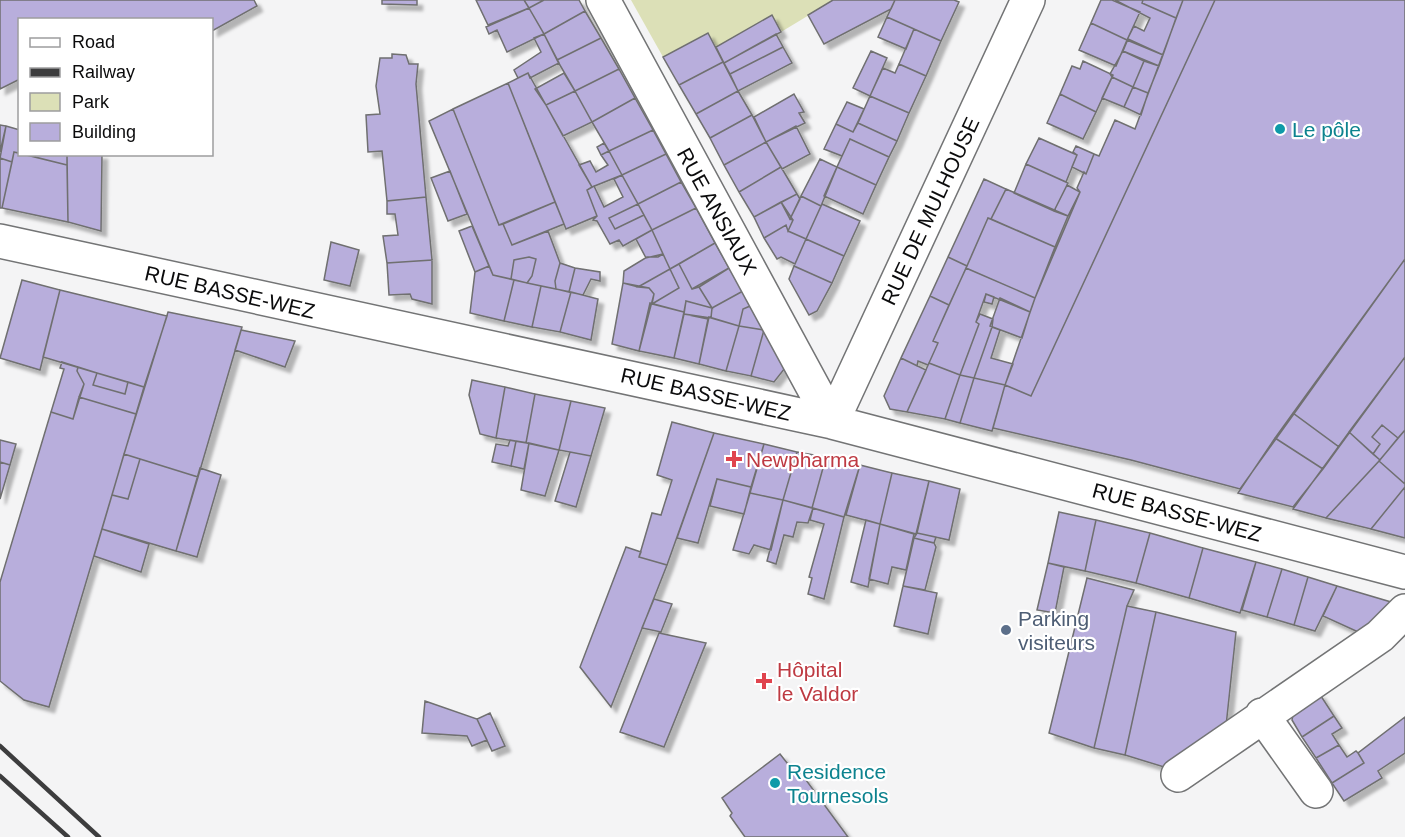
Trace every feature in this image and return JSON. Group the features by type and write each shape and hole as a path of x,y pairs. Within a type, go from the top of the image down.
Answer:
{"street":[{"name":"RUE ANSIAUX","path":"603,0 832,422"},
{"name":"RUE DE MULHOUSE","path":"832,422 1028,0"},
{"name":"RUE BASSE-WEZ","path":"0,241 396,329 597,369 832,422 1405,572"},
{"path":"1178,775 1380,636 1405,611"},
{"path":"1262,716 1316,791"}],"green space":[{"path":"631,0 834,0 781,32 772,15 716,47 707,33 663,57"}],"building":[{"path":"0,0 254,0 257,6 213,30 213,18 18,18 18,80 0,89"},
{"path":"382,0 417,0 417,5 382,4"},
{"path":"476,0 524,0 529,8 488,25"},
{"path":"524,0 544,0 529,8"},
{"path":"544,0 579,0 585,11 544,34 529,8"},
{"path":"833,0 895,0 891,9 824,44 808,15"},
{"path":"895,0 954,0 959,2 941,41 887,17"},
{"path":"1101,0 1112,0 1140,12 1127,40 1091,23"},
{"path":"1115,0 1143,0 1142,3 1176,18 1163,55 1127,40 1134,26 1144,31 1150,18"},
{"path":"1143,0 1183,0 1176,18 1142,3"},
{"path":"1183,0 1215,0 1031,396 1005,385 1035,298 1080,192 1077,188 1094,154 1099,156 1115,120 1135,129"},
{"name":"Le pôle","path":"1215,0 1405,0 1405,259 1240,489 1131,460 993,428 1005,385 1031,396"},
{"path":"529,8 544,34 507,52 497,30 489,34 486,27"},
{"path":"585,11 601,38 557,60 544,34"},
{"path":"772,15 781,32 724,63 716,47"},
{"path":"887,17 914,29 906,49 878,37"},
{"path":"1091,23 1127,40 1116,66 1079,50"},
{"path":"914,29 941,41 926,76 899,64"},
{"path":"708,33 723,62 679,85 663,57"},
{"path":"544,34 559,63 530,78 528,73 518,78 514,70 541,52 534,38"},
{"path":"776,34 783,47 730,74 724,63"},
{"path":"601,38 619,69 575,91 557,60"},
{"path":"1128,39 1163,55 1159,66 1123,51"},
{"path":"783,47 792,63 738,91 730,74"},
{"path":"871,51 887,58 870,96 853,88"},
{"path":"1123,51 1144,61 1133,87 1110,74"},
{"path":"392,54 406,55 409,64 418,64 416,84 426,197 387,201 382,151 368,152 366,115 380,114 376,86 380,58 392,58"},
{"path":"1083,61 1113,75 1096,112 1060,94 1072,66 1080,69"},
{"path":"1144,61 1159,66 1148,93 1133,87"},
{"path":"723,62 738,91 696,114 679,85"},
{"path":"899,64 926,76 909,113 870,96 883,68 895,73"},
{"path":"619,69 635,98 592,122 575,91"},
{"path":"528,73 592,187 587,190 597,216 566,229 508,83"},
{"path":"564,73 575,91 546,105 535,89"},
{"path":"1112,77 1133,87 1124,107 1102,98"},
{"path":"508,83 555,202 499,225 453,109"},
{"path":"1133,87 1148,93 1141,115 1124,107"},
{"path":"575,91 592,122 563,136 546,105"},
{"path":"738,91 752,115 710,138 696,114"},
{"path":"794,94 804,112 799,113 805,123 766,142 754,117"},
{"path":"1060,94 1096,112 1083,139 1047,123"},
{"path":"870,96 909,113 897,141 858,123"},
{"path":"635,98 653,130 609,151 592,122"},
{"path":"847,102 864,109 853,132 836,124"},
{"path":"453,109 499,225 503,224 512,245 548,231 560,263 555,281 556,289 527,283 532,276 536,259 529,257 514,260 511,279 493,275 429,121"},
{"path":"752,115 766,142 724,165 710,138"},
{"path":"858,123 897,141 889,157 850,139 842,156 824,149 836,124 853,132"},
{"path":"0,125 6,126 0,152"},
{"path":"6,126 18,129 18,153 14,152 12,162 0,158"},
{"path":"796,126 810,154 782,169 766,142"},
{"path":"653,130 666,154 622,175 609,151"},
{"path":"1039,138 1077,155 1066,182 1026,164"},
{"path":"850,139 889,157 876,185 837,167"},
{"path":"766,142 781,167 739,192 724,165"},
{"path":"604,143 609,151 601,155 597,147"},
{"path":"1076,146 1094,154 1086,174 1072,167 1077,155 1073,152"},
{"path":"609,151 622,175 592,187 579,165 590,161 596,172 608,165 601,155"},
{"path":"14,152 18,153 18,156 30,156 67,165 68,222 2,208"},
{"path":"666,154 681,182 638,204 622,175"},
{"path":"67,156 67,165 35,157"},
{"path":"67,156 102,156 101,231 68,222"},
{"path":"0,158 12,162 2,208 0,208"},
{"path":"820,159 837,167 821,206 801,196"},
{"path":"1026,164 1068,183 1054,211 1014,193"},
{"path":"781,167 797,194 754,217 739,192"},
{"path":"837,167 876,185 863,214 824,196"},
{"path":"450,171 467,214 448,221 431,178"},
{"path":"622,175 638,204 609,218 615,229 644,215 652,230 623,246 619,240 610,244 597,221 593,220 597,216 587,190 594,186 604,207 623,197 614,179"},
{"path":"984,179 1006,189 991,219 988,218 967,266 948,257"},
{"path":"681,182 696,208 652,230 638,204"},
{"path":"1067,185 1080,192 1068,216 1054,211"},
{"path":"1006,189 1068,216 1055,247 991,219"},
{"path":"797,194 800,199 790,219 781,202"},
{"path":"801,196 821,206 806,239 788,231 793,220 790,219"},
{"path":"426,197 432,260 387,263 383,236 398,235 395,214 387,214 387,201"},
{"path":"555,202 564,224 512,245 503,224"},
{"path":"781,202 793,220 788,231 786,225 764,238 754,217"},
{"path":"638,204 644,215 615,229 609,218"},
{"path":"822,204 860,221 844,256 806,239"},
{"path":"696,208 715,243 670,269 652,230"},
{"path":"988,218 1055,247 1035,298 966,268"},
{"path":"786,225 788,231 806,239 795,264 781,257 777,259 764,238"},
{"path":"472,226 489,266 475,272 459,231"},
{"path":"652,230 663,254 646,258 636,239"},
{"path":"806,239 844,256 832,283 794,266"},
{"path":"331,242 359,250 350,286 324,280"},
{"path":"715,243 729,268 692,289 679,264"},
{"path":"663,254 670,269 638,287 623,283 624,271 647,257 658,257"},
{"path":"529,257 536,259 532,276 527,283 511,279 514,260"},
{"path":"948,257 967,266 949,305 930,296"},
{"path":"1405,259 1405,357 1339,447 1293,413"},
{"path":"432,260 432,304 412,299 410,294 389,295 387,263"},
{"path":"560,263 575,268 569,292 556,289 555,281"},
{"path":"679,264 692,289 699,287 712,308 686,301 684,312 652,304 679,288 670,269"},
{"path":"489,266 493,275 514,280 504,321 470,313 475,272"},
{"path":"794,266 832,283 817,311 809,315 789,279"},
{"path":"575,268 600,272 600,281 591,279 583,295 569,292"},
{"path":"729,268 743,291 712,308 699,287"},
{"path":"966,268 1035,298 1030,312 986,294 976,322 979,324 960,375 929,363 938,343 933,341"},
{"path":"670,269 679,288 652,304 654,294 649,288 638,287"},
{"path":"22,280 60,290 40,370 0,358"},
{"path":"514,280 541,286 532,327 504,321"},
{"path":"623,283 649,288 654,294 639,351 612,344"},
{"path":"541,286 571,292 560,332 532,327"},
{"path":"60,290 167,316 144,387 43,357"},
{"path":"743,291 750,306 743,309 739,326 711,318 712,308"},
{"path":"571,292 598,299 591,340 560,332"},
{"path":"986,294 994,297 992,304 984,302"},
{"path":"930,296 949,305 933,341 938,343 928,365 918,361 917,366 901,358"},
{"path":"1000,298 1030,312 1022,338 990,326"},
{"path":"686,301 712,308 711,318 684,314"},
{"path":"650,303 684,312 674,358 639,351"},
{"path":"750,306 764,330 739,326 743,309"},
{"path":"168,312 242,327 198,477 124,454"},
{"path":"684,314 708,319 699,364 674,358"},
{"path":"980,314 993,319 974,378 960,375 979,324 976,322"},
{"path":"709,317 739,326 726,371 699,364"},
{"path":"739,326 764,330 751,376 726,371"},
{"path":"992,327 1000,330 991,358 1013,364 1005,385 974,378"},
{"path":"241,330 295,341 285,367 235,350"},
{"path":"764,330 785,368 774,382 751,376"},
{"path":"1405,357 1405,430 1398,438 1382,425 1372,437 1380,444 1373,454 1349,432"},
{"path":"901,358 926,370 907,412 890,409 884,396"},
{"path":"62,362 78,367 77,371 84,384 73,419 51,412 64,369 60,368"},
{"path":"929,363 960,375 945,419 907,412"},
{"path":"78,367 97,373 93,385 125,394 128,382 144,387 136,414 79,397 84,384 77,371"},
{"path":"97,373 128,382 125,394 93,385"},
{"path":"960,375 974,378 960,423 945,419"},
{"path":"974,378 1005,385 992,431 960,423"},
{"path":"472,380 505,387 496,438 480,434 469,395"},
{"path":"505,387 535,394 526,443 496,438"},
{"path":"535,394 571,401 559,450 526,443"},
{"path":"79,397 136,414 49,707 24,700 0,681 0,582 51,412 73,419"},
{"path":"571,401 605,408 591,456 559,450"},
{"path":"1293,413 1339,447 1323,469 1275,438"},
{"path":"672,422 714,433 667,565 639,557 652,513 661,515 672,480 657,475"},
{"path":"1382,425 1398,438 1380,460 1373,454 1380,444 1372,437"},
{"path":"1405,430 1405,484 1379,461"},
{"path":"1349,432 1380,460 1326,518 1293,509"},
{"path":"714,433 764,444 751,487 717,479 698,543 677,538"},
{"path":"1275,438 1323,469 1293,507 1238,493"},
{"path":"0,440 16,444 10,465 0,462"},
{"path":"510,440 516,441 511,466 492,462 496,444 508,446"},
{"path":"516,441 529,443 524,469 511,466"},
{"path":"529,443 559,450 545,496 521,490"},
{"path":"764,444 797,452 783,500 750,493"},
{"path":"570,452 591,456 576,507 555,501"},
{"path":"797,452 826,457 812,508 783,500"},
{"path":"124,454 140,459 128,499 112,495"},
{"path":"826,457 860,465 844,517 812,508"},
{"path":"140,459 198,477 176,551 102,529 112,495 128,499"},
{"path":"1379,461 1405,484 1405,487 1371,529 1326,518"},
{"path":"0,462 10,465 0,499"},
{"path":"860,465 892,473 880,524 846,515"},
{"path":"200,468 221,475 197,557 176,551"},
{"path":"892,473 929,481 916,534 880,524"},
{"path":"717,479 751,487 744,514 710,506"},
{"path":"929,481 960,489 949,540 917,533"},
{"path":"1405,487 1405,538 1371,529"},
{"path":"750,493 783,500 771,550 754,545 749,554 733,550"},
{"path":"783,500 813,508 808,523 797,522 793,537 784,535 776,564 767,561"},
{"path":"813,508 844,517 824,599 808,594 812,578 809,577 824,524 810,520"},
{"path":"1059,512 1096,520 1085,571 1048,563"},
{"path":"866,520 880,524 868,587 851,582"},
{"path":"1096,520 1150,533 1136,583 1085,571"},
{"path":"880,524 914,534 906,570 892,567 888,584 869,579"},
{"path":"102,529 149,544 141,572 94,556"},
{"path":"917,533 936,537 934,543 914,538"},
{"path":"1150,533 1203,548 1189,598 1136,583"},
{"path":"914,538 934,543 936,547 925,590 903,586"},
{"path":"626,547 641,552 639,557 667,565 611,707 580,667"},
{"path":"1203,548 1256,562 1240,613 1189,598"},
{"path":"1256,562 1282,569 1267,617 1242,610"},
{"path":"1048,563 1064,567 1055,613 1037,610"},
{"path":"1282,569 1308,577 1294,625 1267,617"},
{"path":"1308,577 1337,586 1315,631 1294,625"},
{"path":"1087,578 1134,590 1127,606 1094,748 1049,733"},
{"path":"903,586 937,593 928,634 894,626"},
{"path":"1337,586 1391,602 1367,636 1323,616"},
{"path":"654,599 672,604 661,632 642,628"},
{"path":"1127,606 1156,612 1125,755 1094,748"},
{"path":"1156,612 1236,632 1226,726 1164,767 1125,755"},
{"path":"659,633 706,643 664,747 620,732"},
{"path":"1319,693 1334,716 1302,737 1292,720 1294,709"},
{"path":"425,701 477,719 487,740 472,746 467,736 422,733"},
{"path":"490,713 505,746 492,751 477,719"},
{"path":"1334,716 1342,728 1332,734 1339,745 1316,758 1302,737"},
{"path":"1405,717 1405,753 1378,771 1382,778 1344,801 1332,783 1364,763 1358,753"},
{"path":"1339,745 1347,757 1356,751 1364,763 1332,783 1316,758"},
{"name":"Residence Tournesols","path":"780,754 791,768 795,765 848,837 745,837 730,816 732,813 722,798"}],"railway":[{"path":"0,746 99,837"},
{"path":"0,776 68,837"}],"place":[{"name":"Le pôle","path":"1280,129"},
{"name":"Newpharma","path":"734,459"},
{"name":"Parking visiteurs","path":"1006,630"},
{"name":"Hôpital le Valdor","path":"764,681"},
{"name":"Residence Tournesols","path":"775,783"}]}
